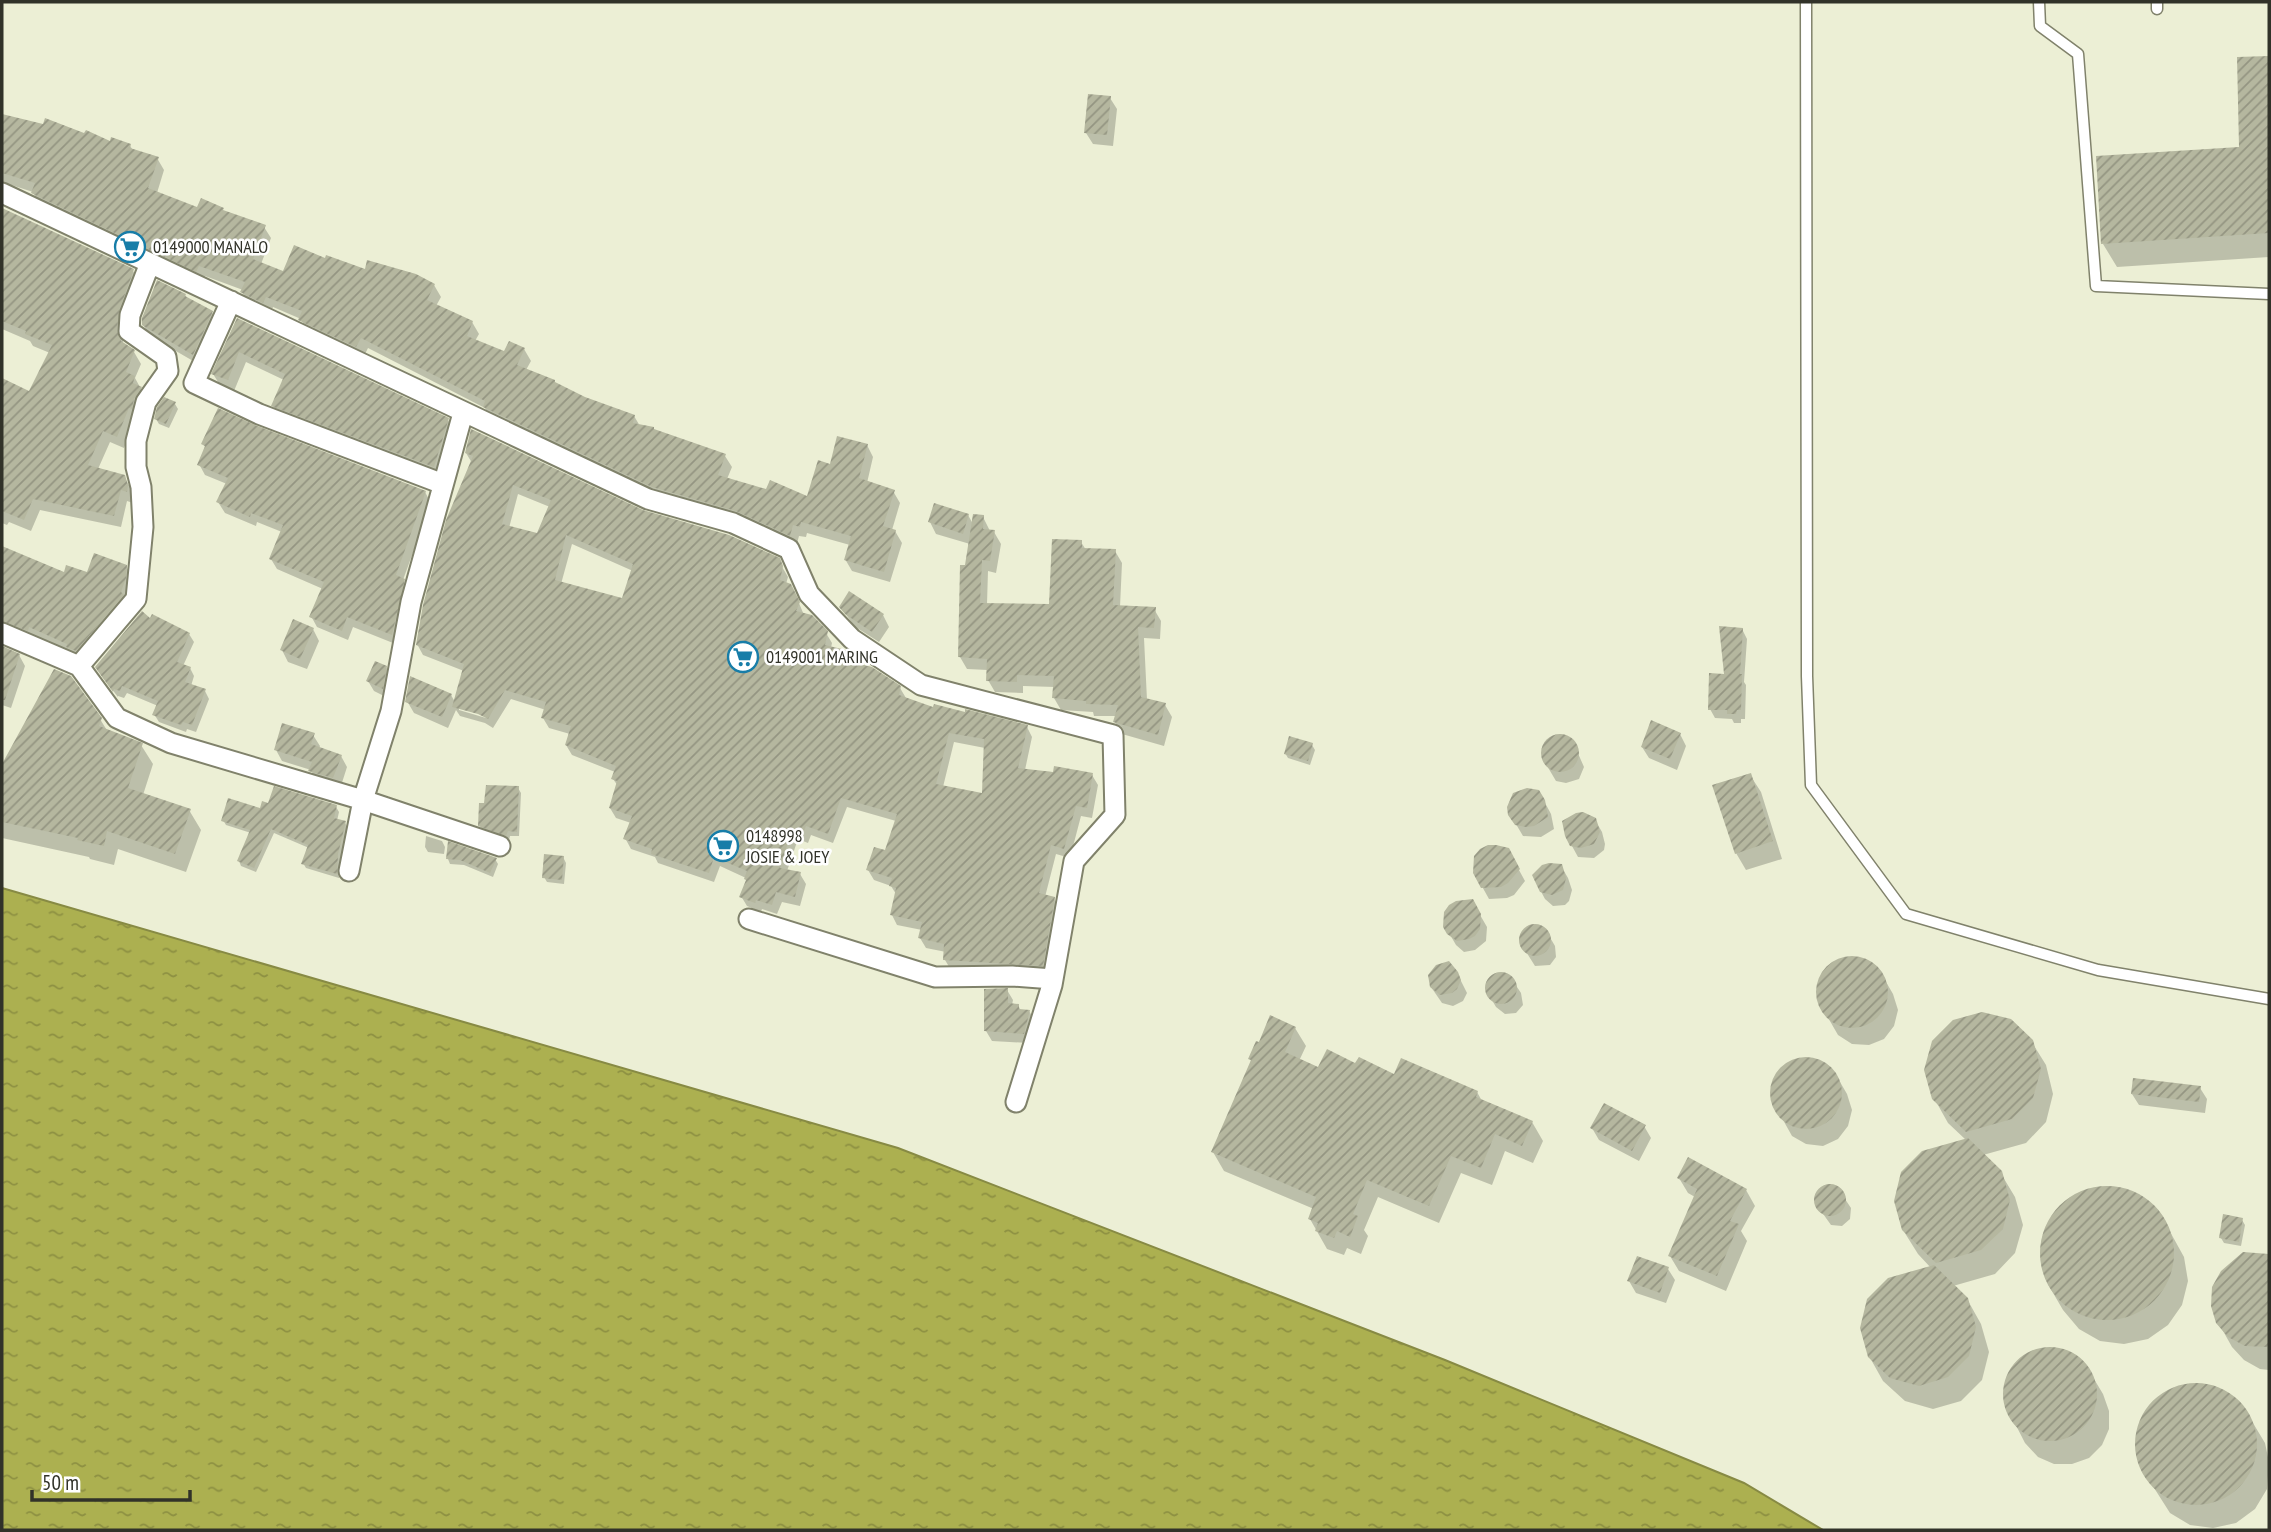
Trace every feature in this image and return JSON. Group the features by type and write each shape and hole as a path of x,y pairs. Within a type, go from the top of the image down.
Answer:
{"street":[{"path":"2,193 648,499 733,523 789,549 809,594 852,639 921,685 1113,736 1115,815 1074,861 1053,979 1016,1102"},
{"path":"79,666 136,599 143,527 141,487 136,467 136,441 146,402 169,371 166,357 129,331 130,315 150,263"},
{"path":"232,301 194,383 259,414 443,484"},
{"path":"349,872 363,800 391,711 411,602 463,413"},
{"path":"2,633 79,666 117,718 170,743 363,800 500,846"},
{"path":"749,919 935,977 1012,976 1053,979"}],"lane":[{"path":"1806,2 1807,676 1811,785 1906,914 2098,970 2269,999"},
{"path":"2039,2 2040,26 2077,54 2096,286 2269,294"}],"water":[{"path":"2,888 898,1148 1445,1360 1744,1483 1823,1530 2,1530"}],"building":[{"path":"2269,56 2269,233 2101,244 2096,156 2239,147 2237,57"},
{"path":"1088,94 1111,96 1107,135 1084,133"},
{"path":"2,114 43,124 45,118 84,133 86,130 110,141 111,137 131,144 130,148 159,157 148,188 197,207 201,198 224,208 223,210 266,225 253,259 283,271 294,245 325,258 326,255 365,269 367,260 416,274 435,284 427,300 473,321 467,336 504,351 509,341 525,348 517,365 555,380 585,397 635,415 633,423 654,427 726,454 718,475 766,489 770,480 807,496 818,460 830,464 837,436 868,444 859,478 895,490 883,526 896,530 884,572 844,560 851,536 801,522 800,527 793,525 790,536 736,511 652,487 483,407 485,401 361,338 356,347 298,320 302,311 266,297 263,303 240,292 245,282 199,266 196,272 31,193 35,183 2,173"},
{"path":"2,208 134,269 119,311 117,331 121,341 135,350 126,372 135,376 133,383 142,387 134,399 132,409 129,408 117,437 103,431 88,465 125,475 127,492 121,490 114,516 33,499 24,520 2,511 2,378 29,391 52,345 2,321"},
{"path":"157,280 213,311 193,355 142,325 142,318"},
{"path":"237,318 449,418 434,467 271,406 285,374 239,352 228,380 211,374"},
{"path":"164,397 176,402 166,424 154,419 157,407"},
{"path":"218,408 426,491 396,575 405,579 392,635 347,617 342,631 309,617 324,582 269,559 283,525 251,513 250,517 216,502 228,478 197,465 205,446 201,444"},
{"path":"471,429 643,510 729,535 780,558 783,566 780,580 791,584 800,602 796,611 812,615 828,631 825,645 846,650 856,657 853,662 872,667 901,686 899,695 933,707 934,704 965,712 965,709 1028,725 1018,768 1053,772 1054,766 1093,773 1087,808 1076,806 1064,849 1051,845 1039,893 1055,897 1043,966 943,960 944,944 918,938 922,922 890,915 896,888 889,886 892,878 866,870 874,847 885,850 897,814 841,798 828,834 806,826 803,834 792,830 780,868 801,872 795,897 776,892 772,905 756,900 755,903 739,897 747,871 714,857 709,873 651,854 652,849 623,839 632,816 609,808 617,781 611,779 616,766 565,745 571,726 541,718 546,702 505,690 488,719 452,707 464,664 416,645 423,605 446,520 473,456 465,453","holes":["513,485 551,500 537,533 502,524","566,535 633,564 622,598 555,580","949,733 984,739 982,793 936,784"]},
{"path":"934,503 969,514 963,534 928,522"},
{"path":"973,514 984,515 983,529 995,530 990,561 982,560 980,603 1049,604 1052,539 1082,540 1082,548 1116,549 1113,605 1156,607 1154,628 1138,627 1141,697 1166,703 1158,735 1113,722 1118,705 1086,704 1086,701 1052,698 1054,676 1017,675 1017,682 986,681 987,659 958,657 960,565 965,565"},
{"path":"2,546 64,572 66,565 87,572 94,553 127,565 121,592 124,595 76,651 66,647 67,644 29,627 28,631 2,621"},
{"path":"849,591 884,614 872,632 839,607"},
{"path":"142,611 150,618 152,614 190,633 177,662 191,667 185,682 206,689 192,725 183,722 181,725 152,715 158,701 122,686 120,691 114,689 113,692 95,667"},
{"path":"293,619 314,628 300,659 280,650"},
{"path":"1719,626 1743,628 1741,710 1737,710 1736,714 1727,714 1727,710 1708,710 1709,673 1724,674"},
{"path":"2,646 20,654 5,700 2,700"},
{"path":"375,661 387,666 383,689 366,681"},
{"path":"54,669 71,676 102,718 99,726 143,743 128,788 191,809 175,854 107,831 104,846 2,822 2,764"},
{"path":"410,676 452,694 442,717 405,702"},
{"path":"1651,720 1681,733 1670,759 1641,747"},
{"path":"282,723 315,733 311,744 342,755 333,778 308,771 312,762 274,750"},
{"path":"1560,734 1573,740 1579,753 1573,766 1560,772 1547,766 1541,753 1547,740"},
{"path":"1289,736 1313,743 1308,761 1284,754"},
{"path":"1751,773 1773,841 1735,854 1712,785"},
{"path":"486,785 519,786 517,832 508,831 506,836 478,826 479,803 484,803"},
{"path":"274,786 337,805 334,818 346,821 338,854 337,874 301,864 308,845 271,829 254,868 237,861 250,830 221,821 228,798 260,808 262,801 268,803"},
{"path":"1527,788 1539,790 1545,800 1548,817 1534,826 1526,827 1515,825 1508,815 1507,807 1513,793"},
{"path":"1583,812 1596,818 1600,832 1594,844 1581,848 1570,846 1562,821"},
{"path":"448,841 497,858 490,873 460,860 446,859"},
{"path":"1488,845 1509,848 1520,869 1501,887 1481,888 1473,873 1474,856"},
{"path":"544,854 564,856 562,880 542,878"},
{"path":"1562,864 1566,878 1563,890 1552,895 1540,892 1532,875 1542,865"},
{"path":"1473,899 1481,914 1480,929 1475,936 1457,941 1447,934 1443,927 1444,912 1456,901"},
{"path":"1535,924 1546,929 1551,940 1546,951 1535,956 1524,951 1519,940 1524,929"},
{"path":"1852,956 1872,962 1882,972 1888,992 1882,1012 1872,1022 1852,1028 1832,1022 1822,1012 1816,992 1822,972 1832,962"},
{"path":"1449,961 1461,980 1452,993 1440,995 1430,987 1428,975 1436,965"},
{"path":"1501,972 1512,977 1517,988 1512,999 1501,1004 1490,999 1485,988 1490,977"},
{"path":"1008,988 1008,1003 1019,1004 1019,1009 1030,1010 1024,1034 984,1031 984,989"},
{"path":"1982,1012 2011,1019 2033,1040 2041,1069 2033,1098 2012,1119 1966,1132 1932,1099 1924,1070 1932,1041 1953,1020"},
{"path":"1270,1015 1296,1027 1285,1052 1318,1067 1327,1049 1355,1063 1359,1057 1394,1074 1401,1058 1478,1091 1476,1097 1533,1121 1522,1146 1495,1134 1481,1168 1451,1156 1429,1206 1367,1180 1353,1214 1358,1216 1350,1237 1337,1231 1334,1238 1315,1231 1318,1223 1308,1219 1316,1197 1211,1152 1251,1060 1248,1059 1256,1041 1259,1042"},
{"path":"1806,1057 1826,1063 1836,1073 1842,1093 1836,1113 1826,1123 1806,1129 1786,1123 1776,1113 1770,1093 1776,1073 1786,1063"},
{"path":"2133,1078 2201,1086 2199,1102 2131,1094"},
{"path":"1604,1103 1646,1125 1632,1151 1590,1128"},
{"path":"1968,1138 2002,1171 2010,1200 2003,1229 1981,1250 1936,1263 1902,1230 1894,1201 1901,1172 1922,1151"},
{"path":"1688,1157 1747,1189 1730,1221 1739,1224 1717,1276 1668,1256 1697,1189 1677,1178"},
{"path":"1830,1184 1841,1189 1846,1200 1841,1211 1830,1216 1819,1211 1814,1200 1819,1189"},
{"path":"2107,1186 2133,1191 2155,1205 2169,1227 2174,1253 2169,1279 2155,1301 2133,1315 2107,1320 2081,1315 2059,1301 2045,1279 2040,1253 2045,1227 2059,1205 2081,1191"},
{"path":"2223,1214 2243,1218 2239,1242 2219,1238"},
{"path":"2243,1252 2269,1254 2269,1347 2245,1346 2228,1337 2216,1323 2211,1306 2212,1287 2221,1271"},
{"path":"1637,1256 1669,1267 1660,1293 1627,1281"},
{"path":"1934,1265 1968,1298 1976,1327 1969,1356 1948,1377 1919,1386 1890,1378 1868,1357 1860,1328 1867,1299 1888,1278"},
{"path":"2050,1347 2068,1351 2083,1361 2093,1376 2097,1394 2093,1412 2083,1427 2068,1437 2050,1441 2032,1437 2017,1427 2007,1412 2003,1394 2007,1376 2017,1361 2032,1351"},
{"path":"2196,1383 2219,1388 2239,1401 2252,1421 2257,1444 2252,1467 2239,1487 2219,1500 2196,1505 2173,1500 2153,1487 2140,1467 2135,1444 2140,1421 2153,1401 2173,1388"}],"place":[{"name":"0149000 MANALO","path":"130,247"},
{"name":"0149001 MARING","path":"743,657"},
{"name":"0148998 JOSIE & JOEY","path":"723,846"}]}
